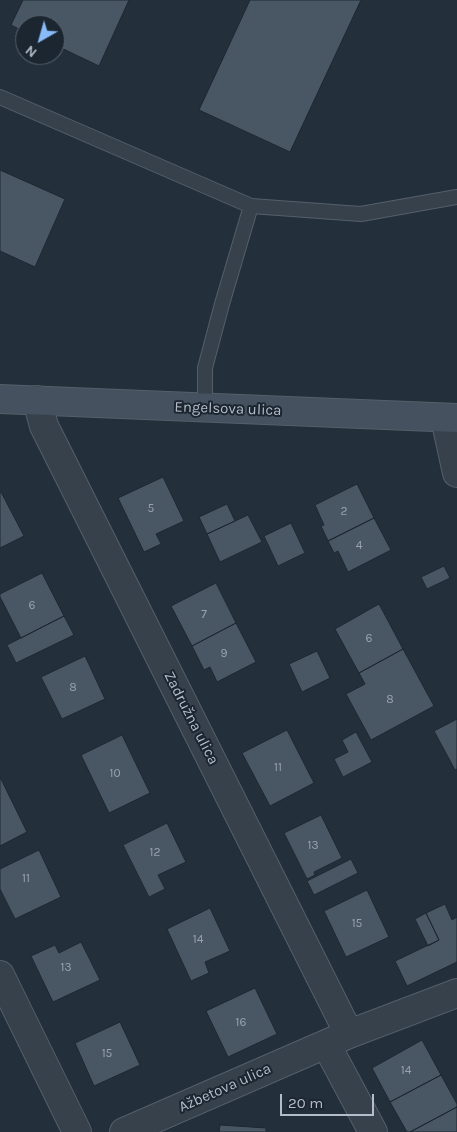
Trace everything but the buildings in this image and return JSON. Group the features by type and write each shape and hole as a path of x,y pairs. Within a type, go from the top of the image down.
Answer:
{"street":[{"name":"Engelsova ulica","path":"0,399 451,418"},
{"name":"Zadružna ulica","path":"37,400 44,426 338,1039"},
{"path":"451,418 457,473"},
{"path":"0,975 77,1132"},
{"name":"Ažbetova ulica","path":"124,1132 152,1127 338,1039 457,993"},
{"path":"338,1039 373,1132"}],"lane":[{"path":"0,97 251,206 362,214 457,197"},
{"path":"205,408 205,368 251,206"}]}
